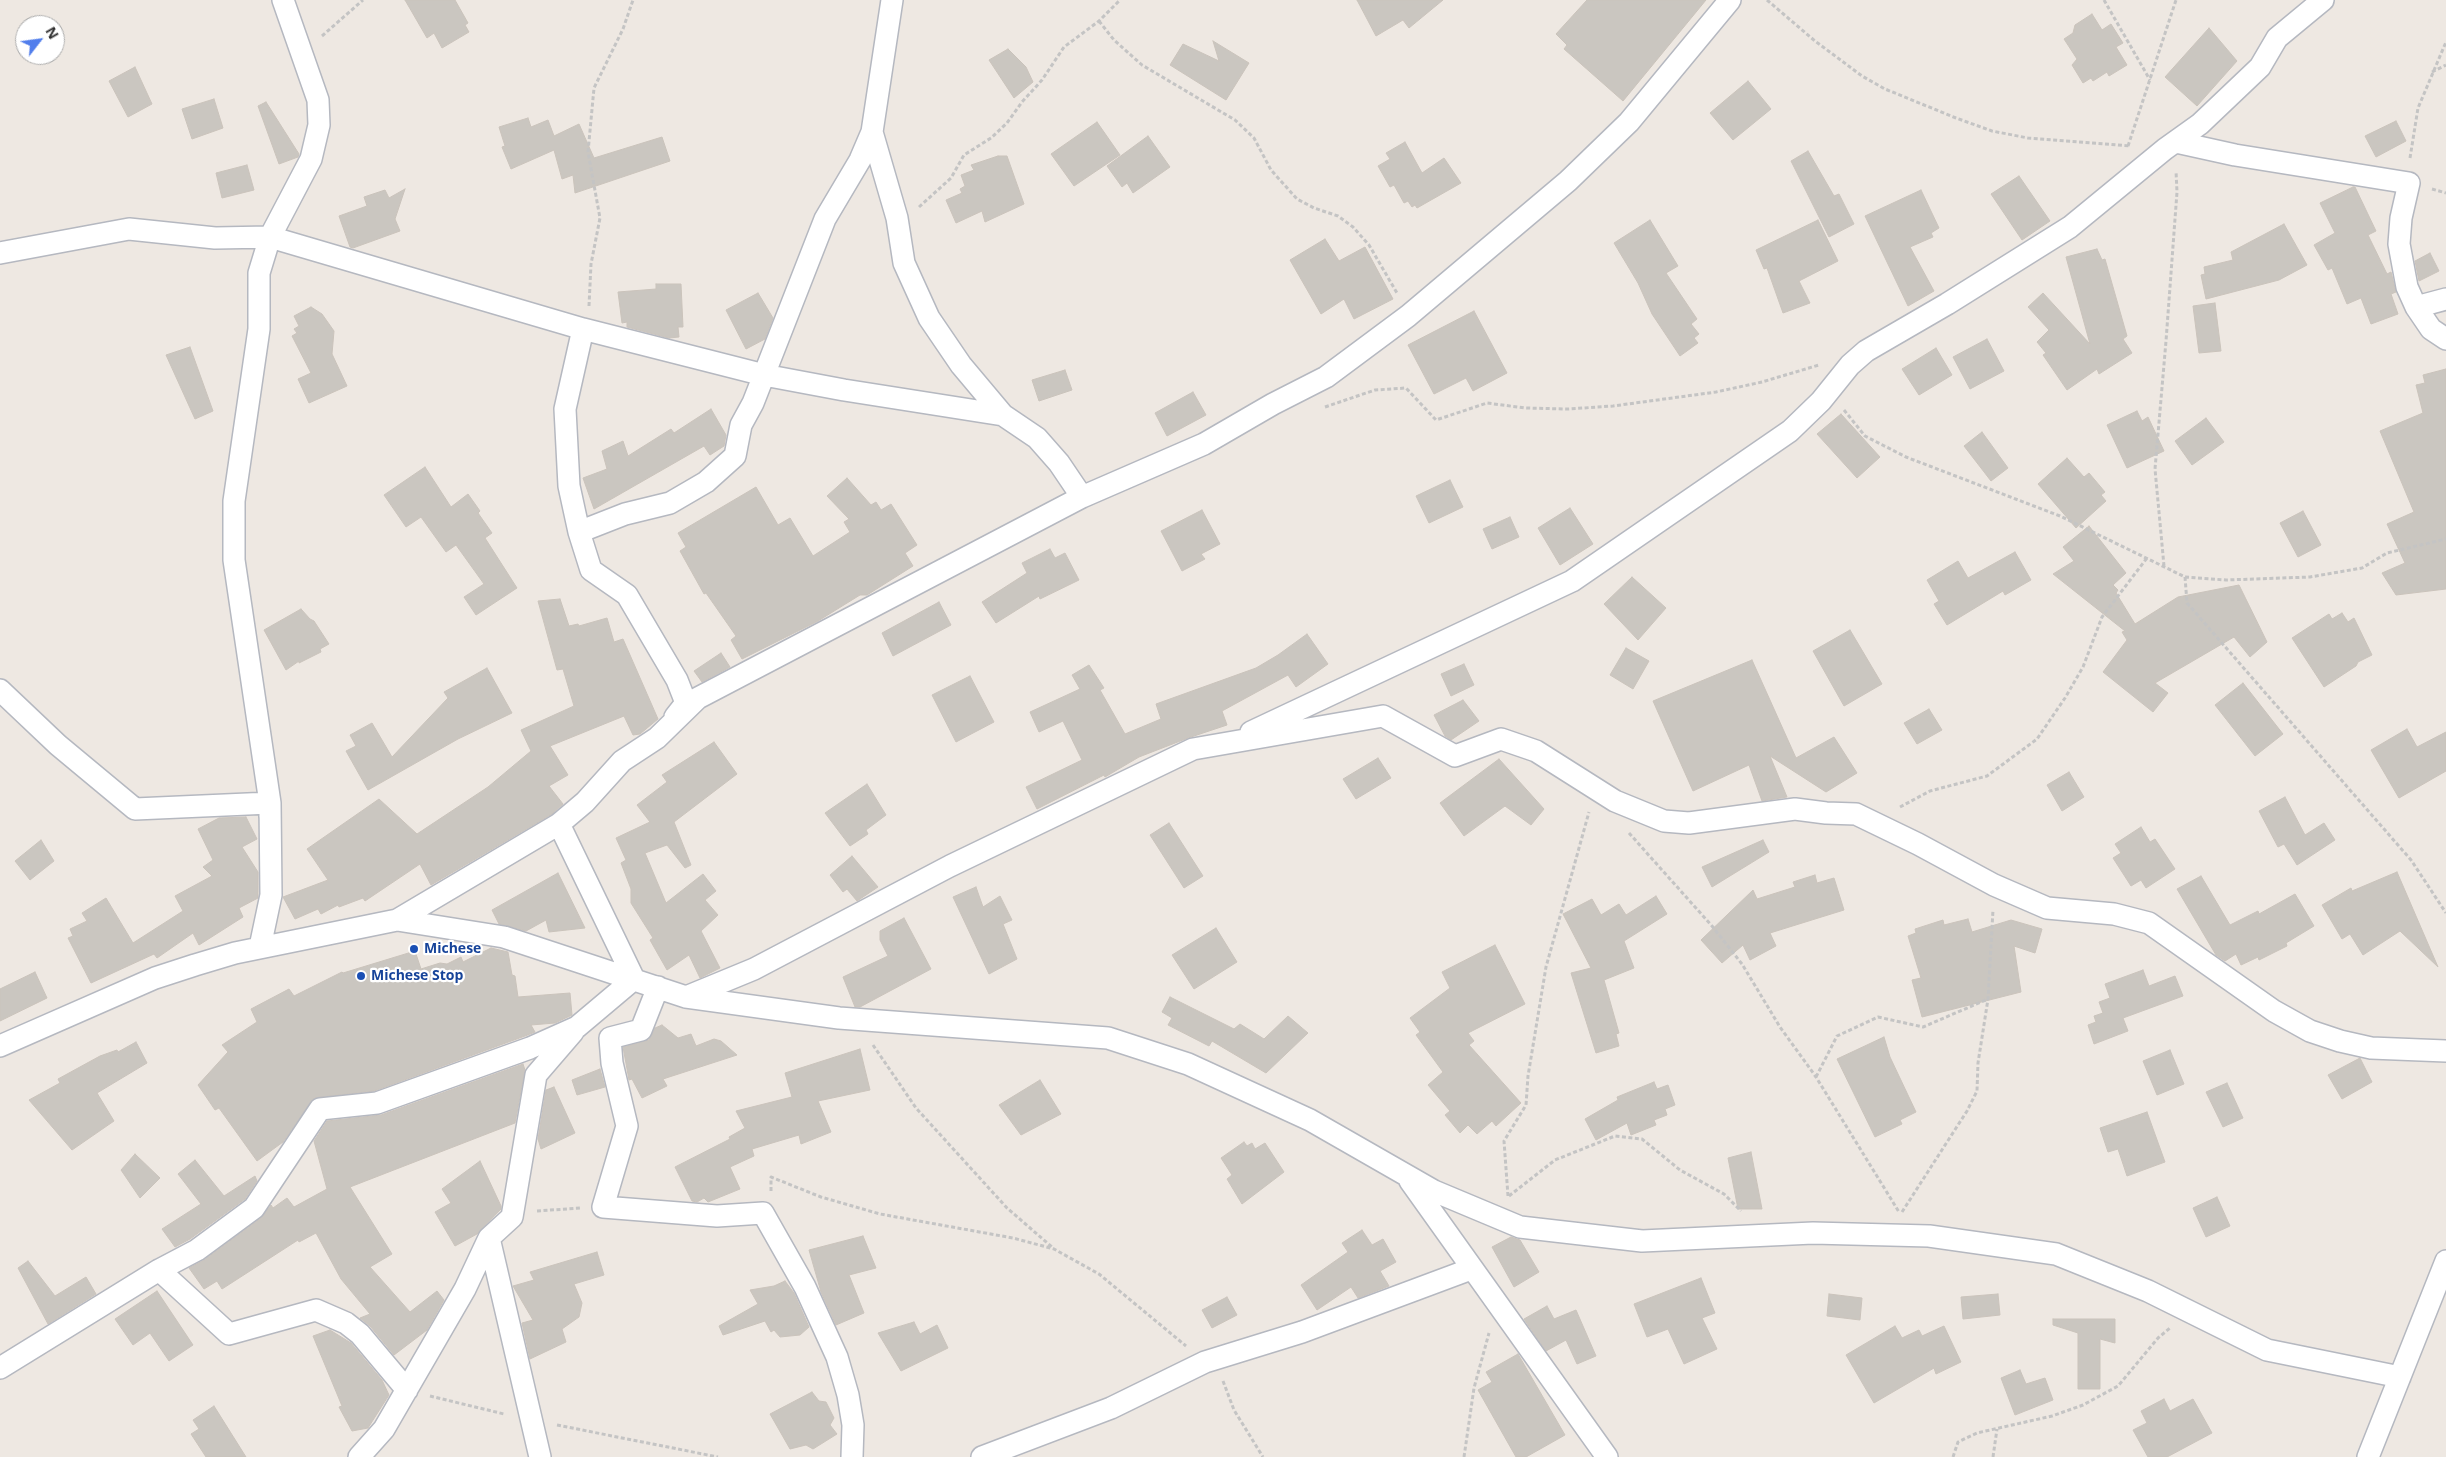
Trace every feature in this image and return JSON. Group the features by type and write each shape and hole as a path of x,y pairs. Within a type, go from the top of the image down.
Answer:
{"street":[{"path":"260,947 271,895 270,803 234,560 234,501 259,329 259,273 270,237 312,158 319,125 318,100 300,54 283,0"},
{"path":"579,532 625,514 670,503 706,482 735,456 741,426 764,375 825,219 860,160 872,132 892,0"},
{"path":"0,1046 155,978 260,947 397,920 559,824 585,802 622,761 657,738 698,698 1082,497 1204,444 1326,377 1408,316 1568,182 1629,122 1730,0"},
{"path":"1227,743 1572,581 1790,431 1821,401 1850,365 1866,351 1947,304 2070,227 2170,145 2200,124 2260,66 2278,38 2323,0"},
{"path":"872,132 897,218 904,263 929,318 961,365 1003,415 1037,438 1059,463 1082,497"},
{"path":"2170,145 2409,183 2401,218 2399,244 2406,287 2416,307 2431,329 2446,339"},
{"path":"0,253 129,229 215,238 270,237 585,329 764,375 844,390 1003,415"},
{"path":"2416,307 2446,299"},
{"path":"585,329 565,409 569,486 579,532 591,570 627,595 677,680 686,704 657,738"},
{"path":"0,690 58,745 135,809 270,803"},
{"path":"686,997 754,969 950,866 1192,749 1383,716 1455,756 1501,740 1536,751 1597,789 1642,814 1664,821 1689,823 1794,809 1826,814 1856,814 1994,884 2047,908 2114,914 2149,923 2274,1011 2310,1031 2340,1041 2371,1048 2446,1051"},
{"path":"559,824 634,979"},
{"path":"397,920 504,937 686,997 856,1020 1108,1038 1188,1064 1310,1120 1434,1191 1520,1227 1642,1242 1813,1233 1928,1236 2056,1254 2148,1291 2266,1350 2400,1377"},
{"path":"359,1457 384,1429 465,1289 489,1238 512,1216 536,1075 577,1027 634,979"},
{"path":"658,988 641,1030 610,1038 612,1064 627,1126 603,1207 717,1216 763,1213 805,1287 837,1357 848,1395 853,1425 852,1457"},
{"path":"0,1368 159,1270 197,1250 254,1208 320,1109 377,1103 530,1048 577,1027"},
{"path":"1406,1175 1471,1269 1607,1457"},
{"path":"489,1238 540,1457"},
{"path":"2368,1457 2446,1261"},
{"path":"982,1457 1111,1408 1205,1362 1302,1332 1471,1269"},
{"path":"159,1270 229,1334 316,1310 346,1323 360,1334 407,1390"}],"path":[{"path":"300,54 363,0"},
{"path":"585,329 590,297 591,264 600,218 588,152 594,88 624,29 633,0"},
{"path":"899,232 922,203 951,178 964,155 990,138 1007,123 1022,102 1042,80 1064,47 1099,21 1120,0"},
{"path":"1768,0 1815,41 1862,76 1885,88 1992,131 2028,138 2128,146 2170,145 2177,192 2155,469 2164,567"},
{"path":"2104,0 2150,80"},
{"path":"2128,146 2176,0"},
{"path":"1099,21 1114,40 1142,66 1235,120 1254,138 1271,170 1297,199 1314,208 1338,216 1353,227 1369,245 1408,316"},
{"path":"2409,183 2410,158 2418,108 2446,42"},
{"path":"2432,73 2446,65"},
{"path":"1318,410 1375,390 1406,388 1436,420 1488,404 1525,408 1568,409 1613,406 1716,392 1762,382 1824,363"},
{"path":"1821,401 1841,407 1865,436 1906,457 2060,516 2185,577 2226,580 2310,577 2362,568 2387,553 2446,539"},
{"path":"1873,822 1930,791 1987,776 2037,739 2066,698 2083,667 2102,618 2146,558"},
{"path":"2185,577 2187,603 2411,860 2446,913"},
{"path":"1508,1196 1504,1141 1526,1105 1528,1076 1546,967 1563,902 1597,789"},
{"path":"1628,832 1712,926 1742,964 1780,1028 1816,1078 1901,1214 1968,1111 1977,1091 1978,1063 1988,999 1994,884"},
{"path":"1816,1078 1837,1036 1878,1018 1923,1027 1988,999"},
{"path":"856,1020 916,1108 1007,1208 1054,1249 1099,1274 1205,1362 1224,1383 1234,1410 1263,1457"},
{"path":"1488,1214 1555,1160 1615,1136 1642,1139 1680,1170 1724,1194 1764,1235"},
{"path":"763,1213 771,1215 771,1177 821,1198 880,1214 1013,1238 1054,1249"},
{"path":"512,1216 547,1209 603,1207"},
{"path":"1464,1457 1479,1364 1498,1306"},
{"path":"1953,1457 1958,1442 1977,1433 2052,1416 2083,1405 2118,1386 2158,1338 2189,1311"},
{"path":"407,1390 531,1420 718,1457"},
{"path":"1993,1457 1996,1429"}],"building":[{"path":"405,0 455,0 468,23 465,25 469,32 442,48 434,33 427,38"},
{"path":"1357,0 1443,0 1409,28 1403,20 1376,36"},
{"path":"1587,0 1706,0 1623,101 1564,49 1567,45 1556,34"},
{"path":"2092,14 2102,30 2111,24 2123,43 2116,47 2127,65 2109,76 2107,72 2093,81 2091,78 2083,83 2072,65 2077,59 2064,39 2073,33 2075,25"},
{"path":"2209,28 2237,61 2197,106 2165,77"},
{"path":"1213,41 1249,63 1226,100 1170,65 1183,44 1219,61"},
{"path":"1008,49 1026,67 1033,82 1014,98 989,60"},
{"path":"135,67 152,104 128,117 109,81"},
{"path":"1748,81 1771,109 1733,140 1710,113"},
{"path":"214,99 223,128 192,139 182,109"},
{"path":"266,102 299,154 298,157 279,164 258,106"},
{"path":"528,118 531,127 548,120 554,136 579,124 594,158 662,137 670,161 575,193 573,175 562,179 554,150 511,169 502,147 505,146 499,127"},
{"path":"2396,121 2406,141 2376,157 2365,136"},
{"path":"1097,122 1120,155 1074,186 1051,154"},
{"path":"1148,136 1170,167 1133,193 1127,183 1122,187 1107,166"},
{"path":"1405,142 1422,173 1444,158 1461,183 1417,208 1415,205 1412,207 1408,201 1404,203 1394,185 1390,187 1378,166 1390,159 1386,153"},
{"path":"1808,151 1834,196 1839,194 1854,224 1829,237 1791,161"},
{"path":"998,156 1007,156 1024,204 985,222 982,211 956,223 946,200 962,193 960,189 965,186 961,175 974,170 971,165"},
{"path":"247,165 254,190 222,198 216,173"},
{"path":"2019,176 2050,221 2022,240 1991,194"},
{"path":"2355,187 2376,231 2368,235 2387,274 2391,272 2396,292 2391,294 2398,314 2371,324 2361,298 2347,304 2332,268 2328,270 2314,245 2335,233 2320,203"},
{"path":"405,189 395,219 400,231 353,248 350,247 339,216 367,206 364,197 385,190 389,198"},
{"path":"1921,190 1939,228 1931,233 1933,237 1910,247 1934,291 1908,306 1865,216"},
{"path":"1650,220 1678,266 1666,273 1697,319 1691,324 1699,334 1694,338 1698,343 1680,356 1652,314 1638,283 1614,243"},
{"path":"1818,220 1838,261 1799,281 1810,303 1783,313 1767,268 1764,269 1756,250"},
{"path":"2284,224 2307,265 2279,280 2206,299 2201,275 2205,274 2204,267 2233,260 2231,252"},
{"path":"1325,239 1339,261 1365,247 1393,299 1354,319 1344,299 1321,314 1290,260"},
{"path":"2097,249 2102,260 2105,259 2127,336 2123,339 2132,353 2099,374 2097,369 2067,390 2043,355 2046,353 2037,342 2049,330 2028,307 2043,293 2090,344 2066,257"},
{"path":"2430,253 2439,271 2419,281 2415,261"},
{"path":"656,284 681,284 683,327 678,327 679,337 669,338 627,327 627,322 622,323 618,292 656,289"},
{"path":"758,293 773,318 765,339 746,349 726,310"},
{"path":"2215,303 2221,351 2199,353 2193,306"},
{"path":"311,307 322,314 334,331 332,354 347,386 309,403 298,379 311,373 292,336 297,333 294,329 299,326 294,316"},
{"path":"1474,311 1507,373 1473,391 1466,378 1434,394 1408,345"},
{"path":"1987,339 2004,371 1970,389 1953,357"},
{"path":"190,347 213,411 195,419 166,355"},
{"path":"1936,348 1952,375 1919,395 1902,369"},
{"path":"2446,369 2446,589 2396,595 2382,573 2405,563 2387,524 2414,512 2380,431 2423,413 2416,385 2425,383 2423,375"},
{"path":"1065,370 1072,390 1039,401 1032,380"},
{"path":"1193,392 1206,415 1167,436 1155,413"},
{"path":"711,409 726,435 724,446 710,455 704,446 594,509 583,478 607,469 602,451 623,441 628,456 671,429 674,433"},
{"path":"2137,411 2142,421 2148,417 2164,451 2127,468 2107,425"},
{"path":"1841,414 1880,457 1857,478 1817,434"},
{"path":"2206,418 2224,442 2192,465 2175,441"},
{"path":"1982,432 2008,468 1991,481 1964,446"},
{"path":"2067,458 2084,477 2089,473 2105,492 2101,495 2106,501 2076,528 2038,484"},
{"path":"425,467 451,507 468,494 492,533 485,538 517,588 476,615 464,597 484,584 456,545 446,552 421,517 406,527 384,495"},
{"path":"847,478 871,505 876,502 881,510 891,504 917,545 905,553 913,566 867,595 860,595 818,621 742,659 731,640 736,636 706,593 704,594 680,551 686,547 678,533 756,487 778,525 790,518 813,556 850,532 844,522 849,519 827,496"},
{"path":"1450,480 1463,507 1429,523 1416,496"},
{"path":"1570,508 1593,544 1560,565 1538,528"},
{"path":"1202,510 1220,544 1201,554 1205,559 1182,571 1161,531"},
{"path":"2303,511 2321,545 2298,557 2280,523"},
{"path":"1510,517 1519,537 1492,549 1483,529"},
{"path":"2089,526 2126,573 2113,585 2118,590 2116,593 2135,624 2178,597 2239,585 2267,642 2250,657 2234,637 2155,683 2168,693 2153,712 2103,672 2127,640 2122,632 2125,631 2053,574 2074,561 2063,547"},
{"path":"1050,549 1055,558 1065,553 1079,580 1040,599 1039,596 996,623 982,602 1027,573 1022,563"},
{"path":"2015,552 2031,580 2005,595 2003,591 1947,625 1934,604 1939,601 1927,580 1958,561 1968,578"},
{"path":"1632,577 1666,608 1638,640 1604,604"},
{"path":"560,599 569,626 578,624 579,626 607,618 614,642 623,639 658,719 640,734 633,735 624,716 550,746 568,775 549,786 563,804 552,814 431,885 420,864 365,901 363,898 339,907 338,905 321,914 318,909 295,919 283,897 328,880 307,849 379,799 417,834 488,787 531,751 521,730 574,706 563,669 557,670 538,601"},
{"path":"939,602 951,625 893,656 882,633"},
{"path":"301,609 314,621 329,644 320,649 321,652 299,663 299,661 286,670 264,630"},
{"path":"2342,613 2348,622 2354,618 2372,655 2358,662 2356,666 2324,687 2292,638 2329,614 2332,619"},
{"path":"1850,630 1882,684 1844,706 1813,651"},
{"path":"1307,634 1328,664 1296,687 1288,675 1222,711 1227,725 1139,757 1105,777 1104,775 1037,809 1026,787 1082,760 1063,721 1039,732 1030,712 1080,689 1072,675 1089,665 1104,688 1100,690 1125,734 1161,719 1156,704 1256,668"},
{"path":"1626,648 1649,661 1633,689 1610,675"},
{"path":"721,653 730,667 702,682 694,671"},
{"path":"1752,660 1796,758 1834,737 1857,773 1826,792 1770,756 1787,797 1762,801 1749,765 1693,791 1653,701"},
{"path":"1464,664 1474,685 1451,696 1441,674"},
{"path":"487,668 512,713 458,739 368,790 346,751 356,746 350,735 372,723 392,757 448,698 444,692"},
{"path":"970,676 994,722 956,742 932,695"},
{"path":"2243,683 2283,734 2255,756 2215,705"},
{"path":"1463,700 1479,721 1451,740 1445,736 1434,715"},
{"path":"1929,709 1942,730 1917,744 1904,723"},
{"path":"2407,729 2417,747 2446,732 2446,771 2399,798 2371,750"},
{"path":"714,742 737,774 674,822 691,865 685,868 667,845 645,853 666,903 703,874 716,891 705,900 718,915 701,931 720,968 700,978 689,955 667,970 650,940 653,938 631,903 631,889 621,863 626,860 616,838 650,822 637,805 667,782 662,775"},
{"path":"1378,758 1391,778 1356,799 1343,779"},
{"path":"1499,759 1544,809 1531,825 1505,806 1464,836 1440,803"},
{"path":"2069,772 2084,797 2062,811 2047,785"},
{"path":"867,784 886,815 866,830 868,834 850,846 825,813"},
{"path":"2285,797 2305,835 2324,823 2335,840 2297,865 2284,844 2278,847 2259,811"},
{"path":"246,817 257,839 242,847 258,872 258,898 239,908 243,917 199,945 193,933 157,958 154,954 91,983 68,938 73,936 70,929 87,921 82,913 106,898 133,943 183,911 175,896 212,876 203,867 213,860 198,829 219,818"},
{"path":"1169,823 1203,876 1184,888 1150,835"},
{"path":"2141,827 2150,842 2155,839 2175,869 2146,888 2141,880 2131,886 2113,858 2121,853 2115,844"},
{"path":"41,840 54,861 30,880 15,861"},
{"path":"1763,840 1769,852 1712,887 1702,867"},
{"path":"852,856 878,887 857,901 847,889 843,892 830,875"},
{"path":"2397,872 2438,967 2400,931 2363,955 2350,934 2342,939 2322,905 2351,888 2352,891"},
{"path":"558,873 585,928 549,932 546,920 526,931 499,924 492,910"},
{"path":"1815,875 1817,883 1834,878 1844,910 1770,933 1776,946 1750,960 1743,945 1722,963 1701,940 1753,890 1757,899 1795,887 1793,882"},
{"path":"2201,876 2230,925 2258,911 2259,914 2295,894 2314,926 2286,943 2287,946 2259,960 2258,957 2241,965 2236,954 2225,961 2216,955 2177,889"},
{"path":"976,887 983,907 1000,896 1012,920 1003,924 1017,959 989,974 953,897"},
{"path":"1656,896 1667,914 1624,941 1634,968 1604,980 1619,1033 1616,1034 1619,1046 1596,1053 1571,973 1591,968 1563,914 1592,899 1601,915 1619,904 1626,915"},
{"path":"904,918 931,969 860,1007 855,1007 843,977 888,956 880,940 880,931"},
{"path":"1968,919 1972,932 2011,920 2042,929 2035,953 2014,946 2021,992 1922,1017 1912,980 1921,978 1908,936 1916,933 1915,929 1943,920 1944,925"},
{"path":"1216,928 1237,962 1194,989 1172,955"},
{"path":"1495,945 1525,1004 1468,1033 1474,1041 1469,1045 1521,1103 1496,1126 1492,1121 1477,1134 1468,1125 1460,1133 1445,1115 1450,1111 1428,1085 1443,1072 1416,1035 1420,1032 1410,1018 1450,988 1442,972"},
{"path":"491,948 508,952 512,975 515,976 518,997 570,993 572,1015 555,1023 531,1025 535,1032 374,1091 314,1098 283,1142 257,1161 219,1108 215,1110 198,1085 228,1052 222,1045 257,1022 251,1009 289,989 294,996 342,972 415,951 421,969 440,963 447,964 461,957 463,962"},
{"path":"2143,970 2149,986 2175,976 2183,996 2123,1018 2128,1031 2094,1044 2088,1025 2096,1022 2094,1016 2103,1013 2099,1002 2110,998 2105,984"},
{"path":"35,972 47,998 0,1021 0,989"},
{"path":"1170,997 1234,1029 1240,1024 1264,1039 1288,1016 1308,1033 1266,1073 1212,1041 1209,1046 1168,1025 1172,1018 1162,1012"},
{"path":"662,1025 678,1038 691,1034 696,1046 714,1039 721,1041 737,1055 663,1079 667,1086 642,1098 632,1079 629,1080 623,1047 649,1040 655,1028"},
{"path":"1884,1037 1890,1057 1916,1112 1900,1120 1902,1124 1875,1137 1837,1059"},
{"path":"136,1042 147,1063 97,1093 114,1121 72,1150 29,1100 60,1083 58,1079 100,1056 117,1050 118,1052"},
{"path":"860,1049 870,1090 818,1101 831,1132 801,1144 799,1135 752,1149 754,1156 730,1167 740,1189 708,1202 704,1198 697,1202 692,1201 675,1167 730,1139 729,1137 745,1128 736,1111 792,1097 785,1073"},
{"path":"2170,1050 2184,1084 2157,1095 2143,1061"},
{"path":"2360,1058 2372,1082 2342,1099 2328,1075"},
{"path":"523,1064 525,1070 515,1123 350,1187 392,1254 370,1267 410,1312 437,1291 444,1300 427,1330 394,1355 370,1326 360,1318 370,1314 341,1279 316,1233 299,1242 298,1240 222,1289 217,1281 204,1289 189,1268 204,1260 261,1218 271,1205 273,1208 287,1198 294,1207 327,1189 314,1141 327,1121 381,1115"},
{"path":"600,1069 605,1087 577,1095 572,1080"},
{"path":"1040,1080 1061,1114 1021,1135 999,1105"},
{"path":"1654,1082 1657,1089 1668,1085 1675,1105 1665,1109 1667,1115 1654,1120 1656,1125 1631,1135 1627,1123 1596,1140 1585,1119 1618,1100 1617,1097"},
{"path":"2227,1083 2243,1118 2223,1127 2206,1092"},
{"path":"554,1087 575,1133 541,1149 538,1139 546,1090"},
{"path":"2147,1112 2165,1162 2127,1176 2118,1149 2108,1152 2100,1128"},
{"path":"1244,1142 1247,1146 1252,1143 1255,1149 1265,1143 1284,1172 1242,1204 1227,1179 1232,1175 1221,1158"},
{"path":"1751,1152 1762,1209 1738,1209 1728,1158"},
{"path":"135,1154 160,1178 140,1198 121,1170"},
{"path":"195,1160 224,1196 255,1176 257,1181 245,1199 190,1239 175,1247 162,1229 201,1204 178,1174"},
{"path":"480,1161 501,1209 477,1234 455,1246 435,1212 451,1203 442,1189"},
{"path":"2217,1197 2230,1226 2206,1237 2193,1208"},
{"path":"1362,1230 1372,1245 1383,1239 1396,1262 1380,1271 1389,1286 1358,1298 1351,1287 1317,1310 1301,1285 1348,1252 1342,1243"},
{"path":"863,1236 876,1268 849,1275 864,1313 836,1325 821,1292 809,1250"},
{"path":"1511,1237 1520,1240 1539,1272 1514,1287 1492,1247"},
{"path":"597,1252 604,1275 574,1284 582,1303 579,1317 562,1329 566,1342 530,1359 522,1323 533,1320 513,1286 534,1280 530,1272"},
{"path":"28,1261 55,1296 86,1277 96,1294 48,1324 18,1268"},
{"path":"1701,1278 1715,1313 1702,1318 1717,1349 1684,1364 1668,1329 1647,1337 1634,1304"},
{"path":"785,1281 794,1293 809,1327 800,1335 780,1337 774,1330 771,1332 765,1321 723,1335 719,1326 758,1304 750,1290 774,1286"},
{"path":"157,1291 193,1345 169,1361 150,1333 133,1345 115,1319"},
{"path":"1829,1294 1862,1298 1860,1320 1827,1316"},
{"path":"1998,1294 2000,1315 1963,1319 1961,1297"},
{"path":"1227,1297 1237,1315 1212,1328 1202,1310"},
{"path":"1547,1306 1554,1319 1576,1310 1596,1356 1577,1364 1566,1340 1546,1351 1524,1319"},
{"path":"2053,1319 2115,1319 2115,1343 2100,1339 2100,1389 2078,1389 2078,1333 2053,1325"},
{"path":"914,1322 920,1334 937,1325 948,1348 901,1371 878,1333"},
{"path":"1895,1326 1902,1338 1919,1330 1922,1336 1944,1326 1961,1362 1936,1374 1934,1368 1874,1403 1846,1355"},
{"path":"330,1330 351,1343 382,1380 389,1395 368,1428 352,1431 339,1407 342,1406 313,1336"},
{"path":"1518,1354 1565,1435 1526,1457 1516,1457 1478,1390 1492,1382 1486,1372"},
{"path":"2020,1370 2026,1384 2045,1378 2053,1400 2015,1415 2001,1378"},
{"path":"812,1392 819,1401 826,1402 834,1418 830,1425 837,1434 813,1449 806,1445 790,1449 770,1414"},
{"path":"2164,1399 2170,1411 2193,1399 2212,1433 2167,1457 2148,1457 2133,1430 2147,1423 2141,1411"},
{"path":"214,1406 246,1457 206,1457 191,1434 199,1429 193,1420"}],"place":[{"name":"Michese","path":"414,949"},
{"name":"Michese Stop","path":"361,976"}]}
